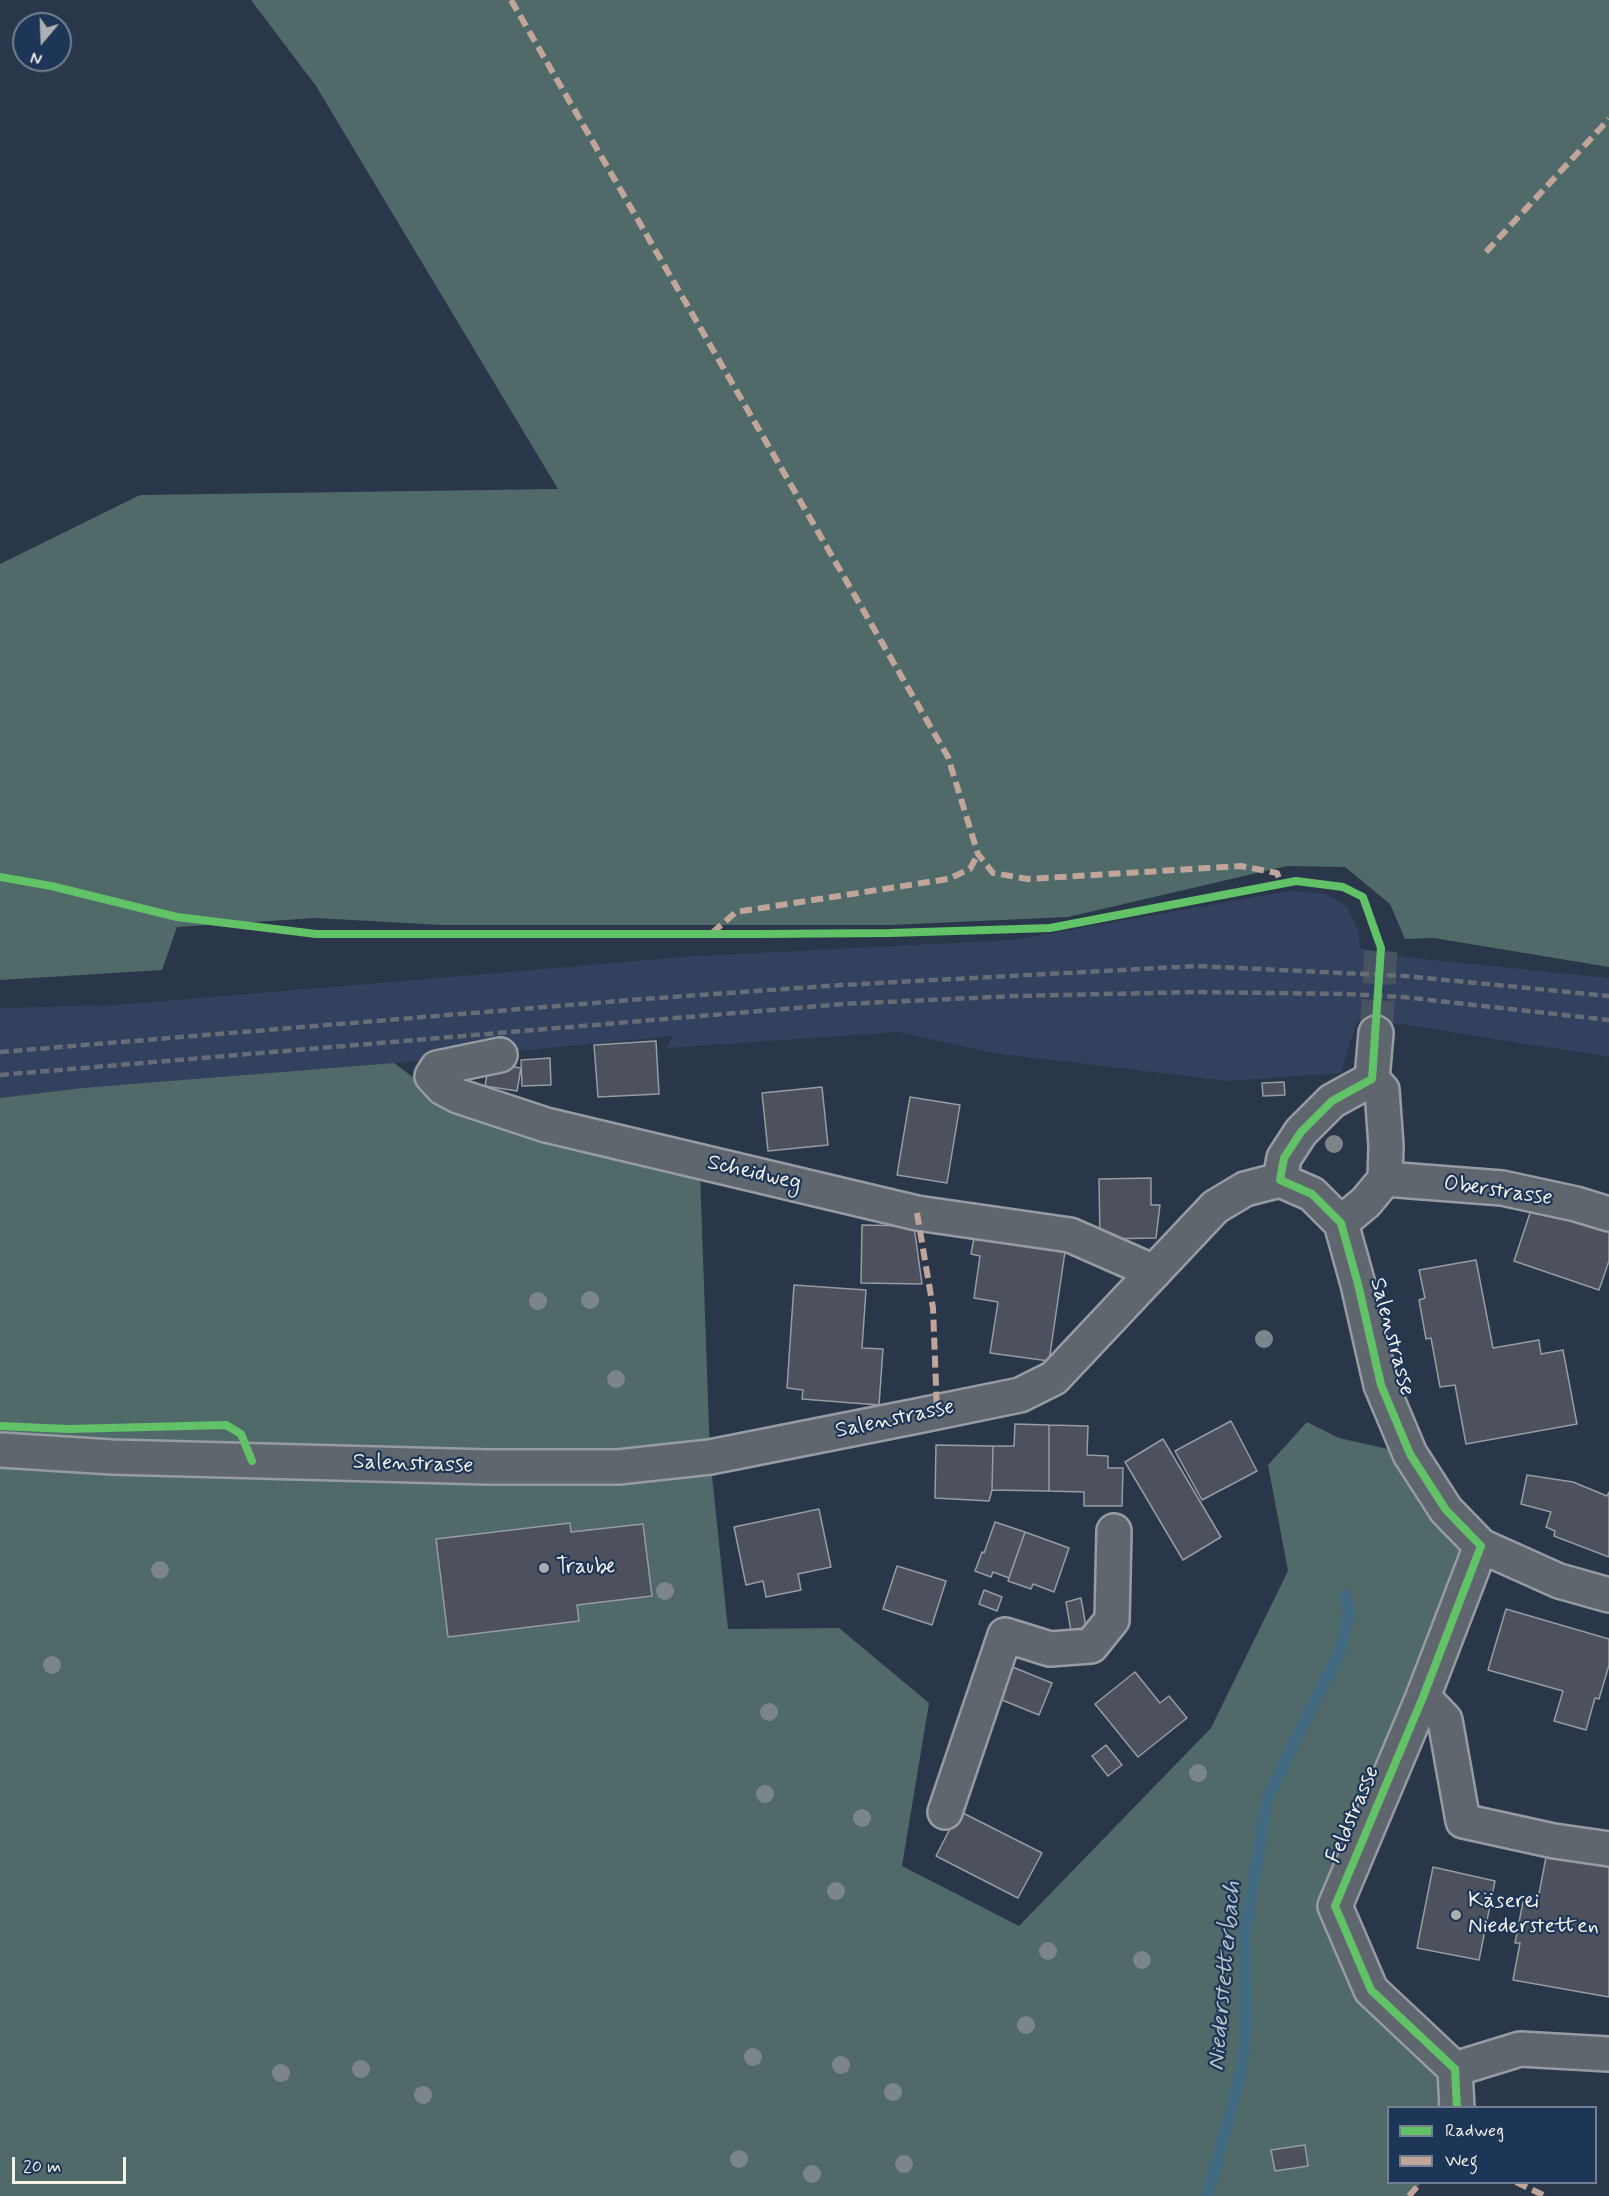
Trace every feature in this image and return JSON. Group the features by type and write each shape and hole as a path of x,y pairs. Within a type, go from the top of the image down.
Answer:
{"street":[{"path":"1341,1223 1366,1202 1385,1179 1386,1146 1382,1090 1372,1079 1376,1033"},
{"name":"Scheidweg","path":"500,1055 437,1068 432,1076 442,1088 458,1096 546,1125 917,1213 1070,1235 1155,1272"},
{"path":"1280,1180 1284,1158 1301,1132 1332,1101 1372,1079"},
{"name":"Oberstrasse","path":"1385,1179 1502,1188 1576,1204 1609,1214"},
{"name":"Salenstrasse","path":"0,1450 124,1457 488,1467 618,1467 711,1457 1020,1395 1054,1378 1215,1207 1245,1189 1280,1180 1312,1194 1341,1223 1358,1284 1381,1385 1410,1454 1446,1510 1481,1546 1559,1581 1609,1594"},
{"path":"945,1812 1005,1635 1050,1649 1091,1646 1112,1620 1114,1531"},
{"name":"Feldstrasse","path":"1455,2069 1371,1990 1335,1905 1424,1697 1481,1546"},
{"path":"1424,1697 1445,1720 1463,1821 1609,1849"},
{"path":"1457,2106 1455,2069 1520,2049 1609,2054"}],"shaded area":[{"path":"1289,891 1326,894 1346,906 1359,932 1360,948 1403,957 1609,978 1609,1057 1400,1024 1357,1021 1341,1073 1228,1081 993,1053 899,1032 667,1048 673,1036 394,1063 82,1088 0,1098 0,1008 117,1005 697,956 1013,940"}],"green space":[{"path":"251,0 1609,0 1609,967 1434,938 1405,939 1390,904 1345,867 1287,866 1068,917 890,925 442,925 316,918 177,927 162,970 0,980 0,564 140,495 558,489 316,86"},
{"path":"394,1063 418,1081 700,1172 710,1457 728,1629 839,1628 929,1703 902,1866 1019,1926 1211,1728 1288,1571 1268,1465 1307,1422 1339,1438 1410,1454 1481,1546 1335,1906 1371,1990 1455,2069 1457,2106 1387,2106 1387,2184 1420,2184 1409,2196 0,2196 0,1098 82,1088"}],"building":[{"path":"656,1041 659,1094 598,1097 594,1045"},
{"path":"550,1058 551,1085 522,1086 521,1060"},
{"path":"489,1063 521,1068 517,1091 485,1086"},
{"path":"1284,1082 1285,1095 1263,1096 1262,1083"},
{"path":"822,1087 828,1145 768,1151 762,1093"},
{"path":"910,1097 960,1105 947,1183 897,1175"},
{"path":"1151,1178 1151,1205 1160,1205 1156,1238 1100,1239 1099,1179"},
{"path":"1534,1201 1609,1226 1609,1261 1599,1290 1514,1261"},
{"path":"862,1225 914,1226 922,1284 861,1283"},
{"path":"975,1232 1066,1245 1049,1361 990,1353 998,1302 974,1298 980,1256 971,1254"},
{"path":"1476,1260 1493,1348 1539,1340 1541,1354 1563,1350 1577,1424 1466,1444 1455,1385 1440,1387 1431,1338 1426,1339 1419,1300 1425,1298 1419,1270"},
{"path":"794,1285 866,1290 862,1348 883,1349 879,1405 802,1399 803,1390 787,1388"},
{"path":"1231,1421 1257,1471 1202,1500 1175,1451"},
{"path":"1015,1424 1049,1425 1049,1491 992,1490 993,1446 1014,1446"},
{"path":"1049,1425 1088,1426 1087,1455 1108,1456 1108,1468 1123,1468 1122,1506 1084,1506 1084,1492 1049,1491"},
{"path":"1163,1439 1221,1537 1183,1560 1125,1462"},
{"path":"936,1445 993,1446 992,1490 989,1501 935,1498"},
{"path":"1527,1475 1573,1482 1607,1496 1609,1492 1609,1557 1554,1536 1555,1531 1546,1527 1551,1512 1521,1504"},
{"path":"819,1509 831,1567 798,1574 801,1590 766,1597 763,1581 746,1585 734,1527"},
{"path":"995,1522 1025,1532 1009,1578 993,1572 991,1577 975,1571"},
{"name":"Traube","path":"570,1523 571,1532 643,1524 652,1596 577,1605 579,1621 448,1637 436,1539"},
{"path":"1025,1532 1069,1548 1054,1592 1033,1584 1031,1589 1008,1581"},
{"path":"897,1566 946,1581 932,1625 883,1609"},
{"path":"984,1590 1002,1597 997,1611 979,1604"},
{"path":"1081,1598 1086,1627 1071,1631 1066,1602"},
{"path":"1506,1609 1609,1639 1609,1665 1599,1699 1595,1698 1586,1730 1554,1721 1563,1691 1488,1670"},
{"path":"1005,1664 1052,1683 1039,1715 992,1696"},
{"path":"1135,1672 1160,1703 1169,1696 1187,1718 1138,1757 1095,1704"},
{"path":"1106,1745 1122,1765 1108,1776 1092,1756"},
{"path":"959,1811 1042,1853 1018,1898 936,1856"},
{"path":"1548,1847 1609,1858 1609,1997 1513,1980 1520,1943 1515,1943 1523,1902 1537,1904"},
{"name":"Käserei Niederstetten","path":"1433,1867 1495,1881 1479,1960 1417,1948"},
{"path":"1305,2145 1308,2166 1275,2171 1271,2150"}],"waterway":[{"name":"Niederstetterbach","path":"1207,2196 1241,2073 1246,2027 1245,1934 1267,1800 1339,1653 1349,1614 1345,1595"}],"tunnel":[{"path":"1376,1033 1381,948"}],"railway":[{"path":"0,1052 630,1000 841,985 1197,966 1405,976 1609,996"},
{"path":"0,1075 843,1004 1015,996 1197,992 1346,994 1403,997 1609,1020"}],"marked path":[{"path":"511,0 948,757 978,854 993,873 1028,879 1241,866 1277,873 1281,884"},
{"path":"1486,252 1609,119"},
{"path":"712,933 736,912 948,879 970,869 978,854"},
{"path":"917,1213 933,1308 937,1412"},
{"path":"1409,2196 1419,2184"},
{"path":"1520,2184 1545,2196"}],"cycle path":[{"path":"0,877 51,886 177,917 316,934 890,933 1050,928 1296,881 1343,887 1363,897 1381,948 1372,1079 1332,1101 1301,1132 1284,1158 1280,1180 1312,1194 1341,1223 1358,1284 1381,1385 1410,1454 1446,1510 1481,1546 1423,1697 1335,1906 1371,1990 1455,2069 1457,2106"},
{"path":"0,1426 68,1429 226,1425 241,1434 252,1461"}],"place":[{"name":"Traube","path":"544,1568"},
{"name":"Käserei Niederstetten","path":"1456,1915"}]}
